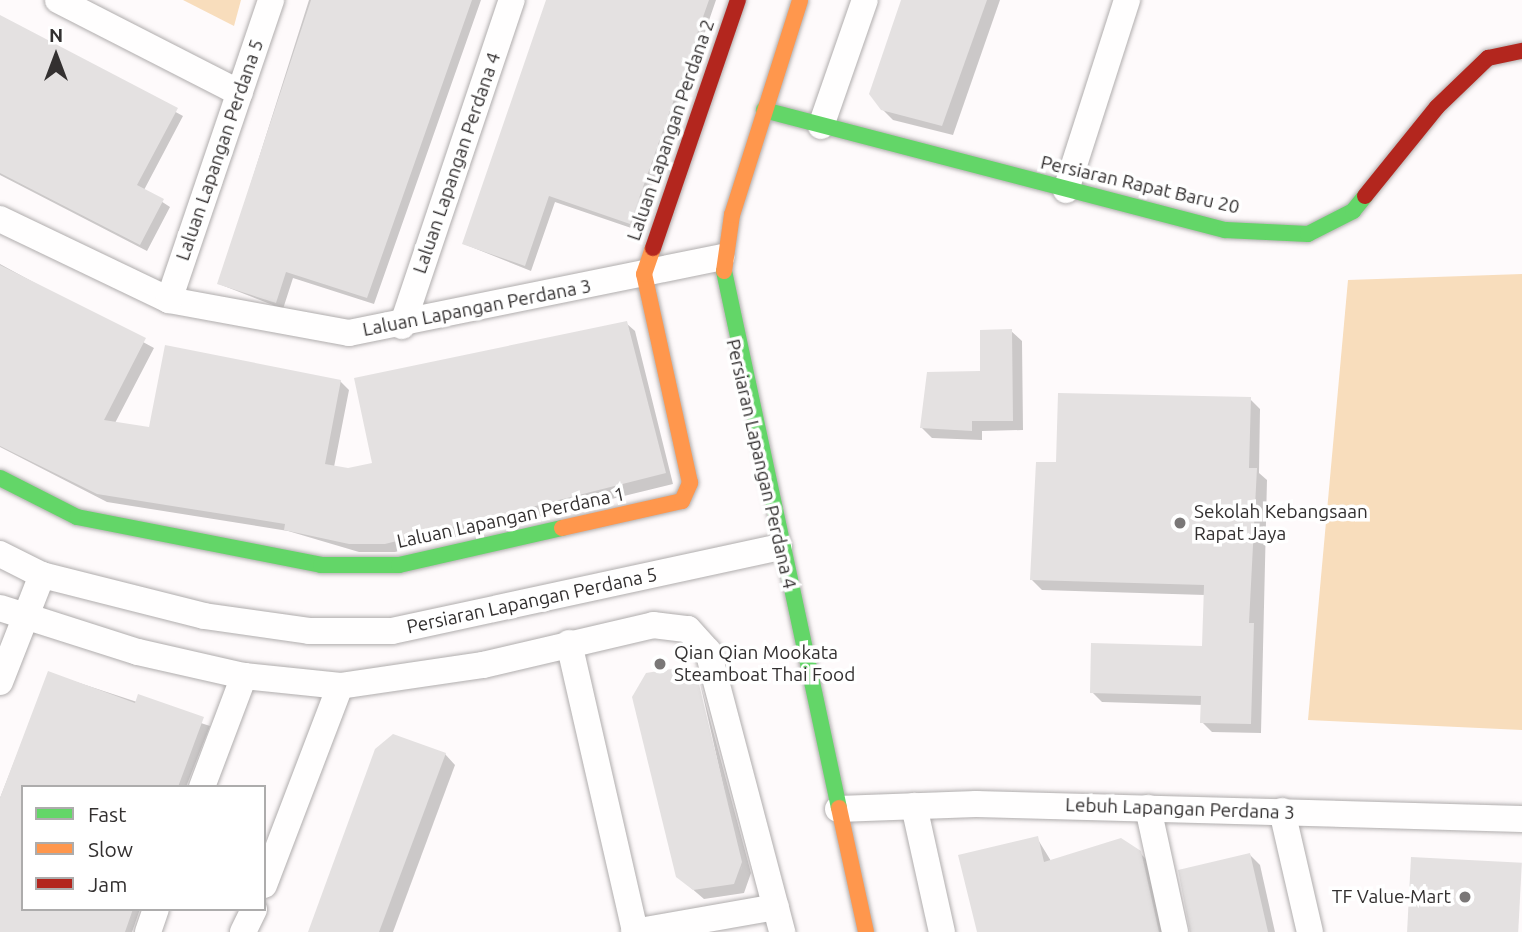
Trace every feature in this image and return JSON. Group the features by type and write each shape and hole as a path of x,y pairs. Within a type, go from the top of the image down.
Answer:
{"street":[{"path":"58,0 240,93"},
{"name":"Laluan Lapangan Perdana 5","path":"169,300 271,0"},
{"name":"Laluan Lapangan Perdana 4","path":"402,326 512,0"},
{"name":"Laluan Lapangan Perdana 2","path":"644,274 738,0"},
{"name":"Persiaran Lapangan Perdana 4","path":"800,0 721,257 729,324 838,809 858,931"},
{"path":"821,126 865,0"},
{"path":"1066,190 1128,0"},
{"name":"Persiaran Rapat Baru 20","path":"764,110 1224,230 1308,234 1353,211 1391,172 1437,107 1488,58 1522,51"},
{"name":"Laluan Lapangan Perdana 3","path":"0,219 169,300 349,333 402,326 721,257"},
{"name":"Laluan Lapangan Perdana 1","path":"0,478 77,517 321,565 399,565 676,504 688,496 690,483 644,274"},
{"name":"Persiaran Lapangan Perdana 5","path":"0,554 42,575 204,616 309,631 392,631 779,547"},
{"path":"0,682 42,575"},
{"path":"0,608 24,620 244,676 340,686 483,665 569,643 653,625 688,629 708,650 779,919 634,932 569,643"},
{"path":"203,785 244,676"},
{"path":"266,880 340,686"},
{"path":"914,806 942,932"},
{"name":"Lebuh Lapangan Perdana 3","path":"838,809 914,806 1148,808 1522,820"},
{"path":"1148,808 1175,932"},
{"path":"1282,811 1310,932"},
{"path":"148,932 155,911"},
{"path":"243,932 253,911"}],"shaded area":[{"path":"183,0 241,0 234,26"},
{"path":"1522,274 1522,730 1308,720 1348,280"}],"building":[{"path":"311,0 472,0 367,298 286,272 276,303 217,284"},
{"path":"546,0 709,0 630,224 549,196 525,266 462,244"},
{"path":"901,0 987,0 942,126 881,110 869,94"},
{"path":"0,15 178,108 137,185 164,199 140,245 0,173"},
{"path":"0,265 146,338 104,420 149,427 165,345 341,380 325,464 348,468 372,463 354,378 627,321 666,473 385,544 349,544 284,530 285,524 97,494 0,446"},
{"path":"1012,329 1013,421 972,421 972,431 920,428 927,372 980,371 980,330"},
{"path":"1058,393 1251,397 1249,468 1257,468 1249,623 1254,623 1251,724 1200,723 1201,696 1090,693 1091,643 1202,646 1204,585 1030,580 1036,462 1056,462"},
{"path":"684,667 697,676 742,862 734,884 693,890 676,877 632,697 646,673"},
{"path":"48,671 135,703 138,694 204,717 179,785 21,785 21,911 132,911 125,932 0,932 0,798"},
{"path":"393,734 446,753 379,932 308,932 375,749"},
{"path":"1038,836 1044,862 1121,838 1141,851 1159,932 977,932 958,855"},
{"path":"1250,853 1268,932 1190,932 1178,870"},
{"name":"TF Value-Mart","path":"1411,857 1522,863 1518,932 1407,932"}],"traffic: fast":[{"path":"764,110 1225,230 1308,234 1353,211 1365,196"},
{"path":"724,271 839,808"},
{"path":"0,478 77,517 321,565 399,565 562,528"}],"traffic: slow":[{"path":"724,271 732,215 800,0"},
{"path":"562,528 682,501 690,483 644,274 653,248"},
{"path":"839,808 866,932"}],"traffic: jam":[{"path":"653,248 738,0"},
{"path":"1365,196 1437,107 1488,58 1522,51"}],"place":[{"name":"Sekolah Kebangsaan Rapat Jaya","path":"1180,523"},
{"name":"Qian Qian Mookata Steamboat Thai Food","path":"660,664"},
{"name":"TF Value-Mart","path":"1465,897"}]}
